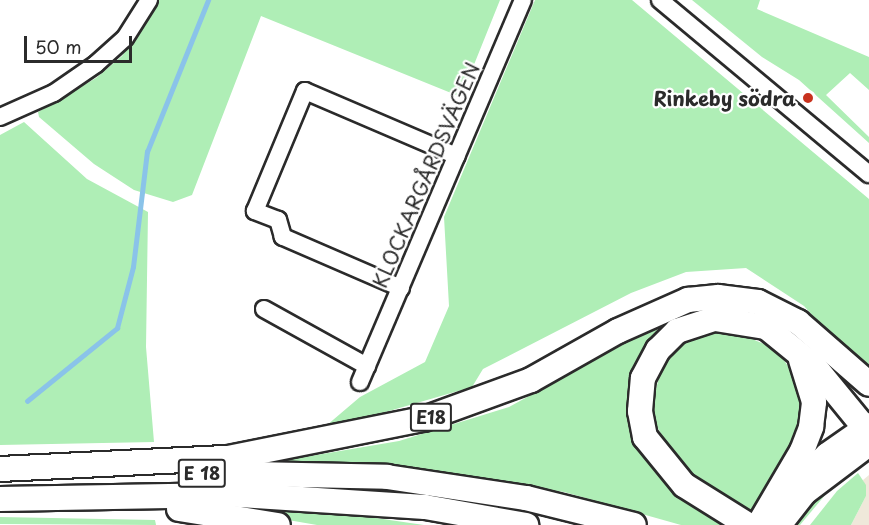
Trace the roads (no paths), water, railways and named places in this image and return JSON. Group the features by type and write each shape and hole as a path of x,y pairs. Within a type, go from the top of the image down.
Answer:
{"highway":[{"name":"E18","path":"9,468 228,458 424,419 531,380 618,332 687,300 718,297 758,302 798,322 869,384"},
{"path":"790,343 809,375 814,402 811,427 802,451 759,524 684,484 645,437 640,411 643,378 658,350 677,331 716,319 766,327 790,343 815,366 868,427"},
{"name":"E18","path":"829,351 868,427"},
{"name":"E 18","path":"9,468 387,477 526,498 634,525"},
{"name":"E 18","path":"0,499 284,497 425,507 526,525"},
{"path":"0,506 134,506 193,510 278,525"}],"main road":[{"path":"759,524 826,453 868,427"}],"street":[{"path":"0,117 54,93 96,64 125,38 149,0"},
{"name":"KLOCKARGÅRDSVÄGEN","path":"360,382 523,0"},
{"path":"660,0 869,174"},
{"path":"401,288 283,237 278,220 255,211 305,91 457,156"},
{"path":"264,309 368,366"}],"waterway":[{"path":"27,401 117,328 133,267 147,152 208,0"}],"place":[{"name":"Rinkeby södra","path":"808,98"}]}
